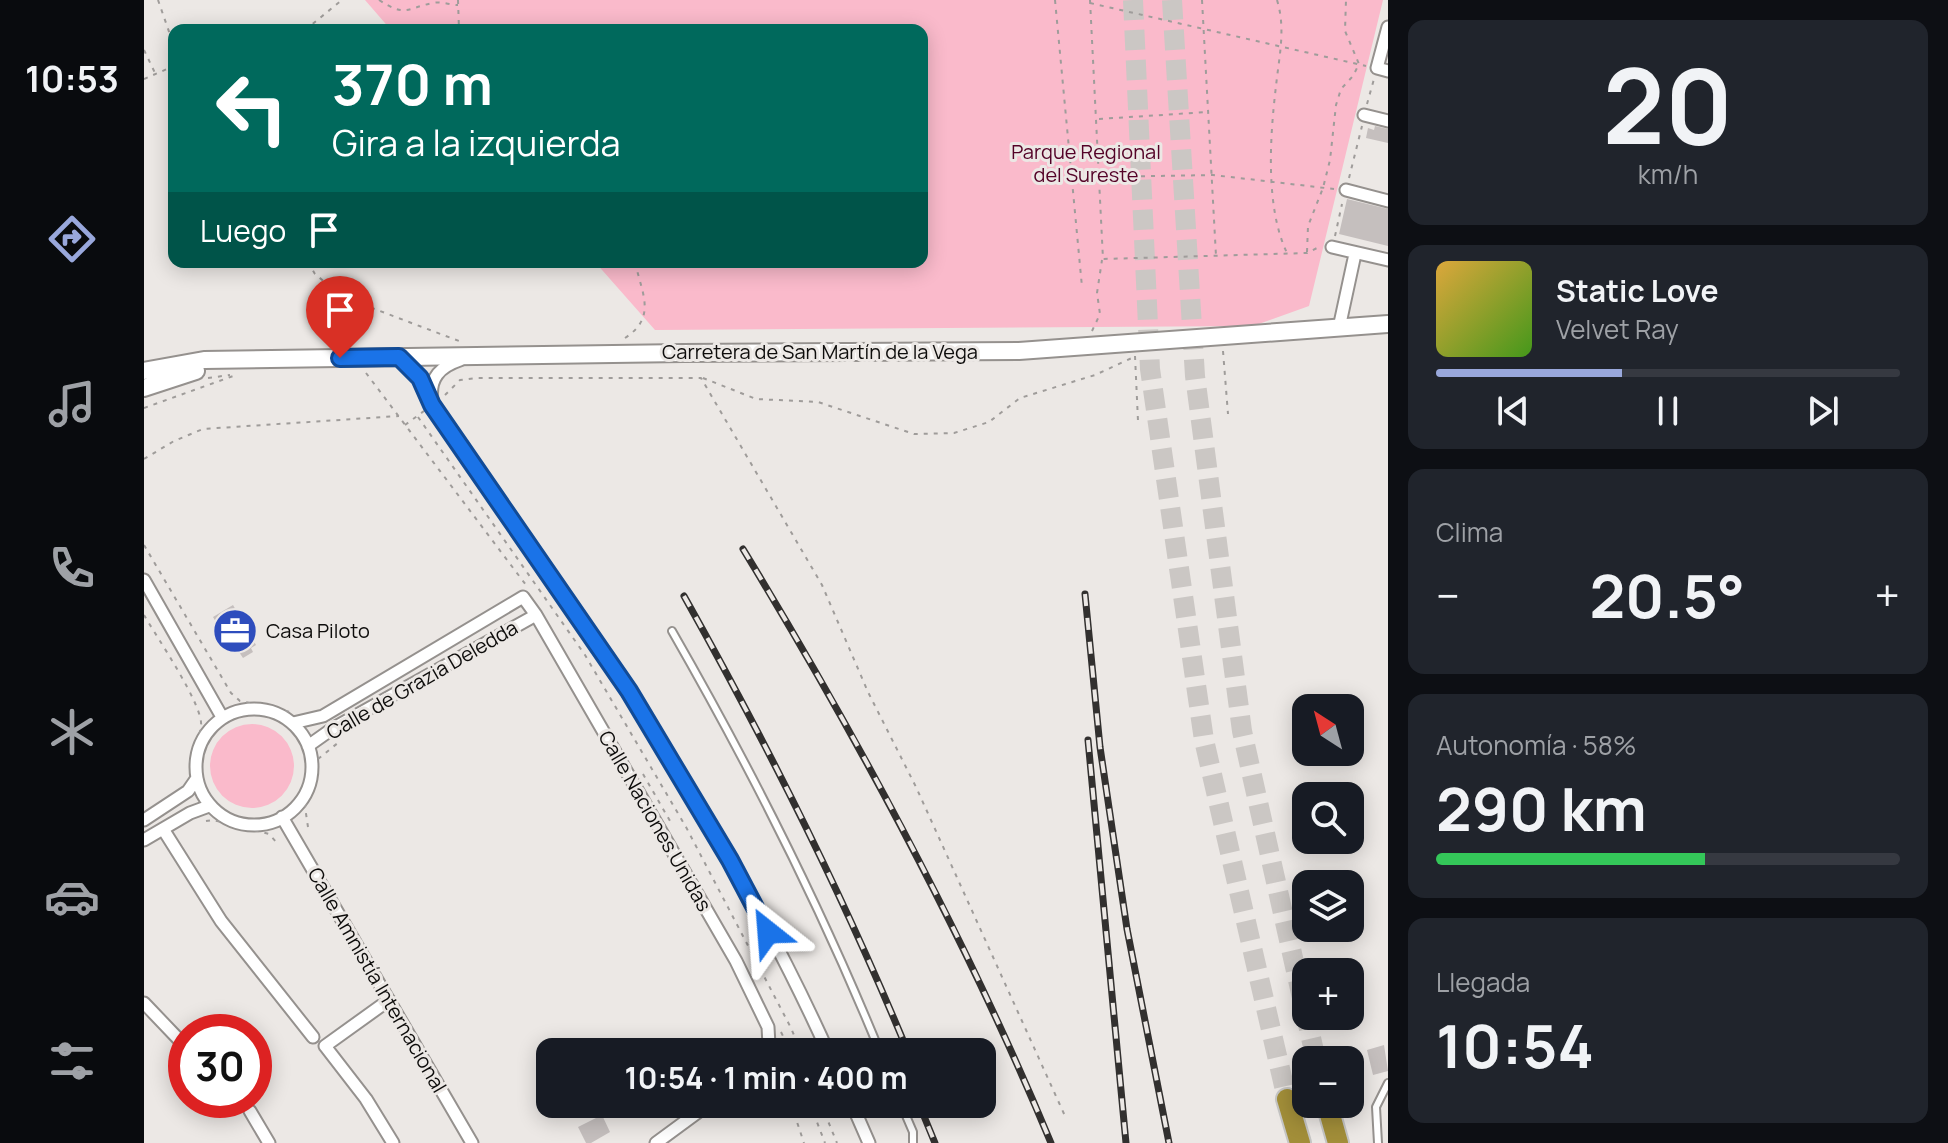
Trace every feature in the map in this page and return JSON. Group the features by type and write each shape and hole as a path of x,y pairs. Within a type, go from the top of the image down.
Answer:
{"highway":[{"path":"1287,1099 1300,1143"},
{"path":"1331,1118 1338,1143"}],"street":[{"path":"1382,70 1388,27"},
{"path":"1364,115 1388,121"},
{"path":"1346,190 1388,201"},
{"path":"1332,247 1388,260"},
{"path":"1339,328 1355,254"},
{"name":"Carretera de San Martín de la Vega","path":"144,371 204,360 1019,351 1388,324"},
{"path":"436,402 431,385 437,374 451,363 473,356"},
{"path":"399,357 420,378 621,679 737,873 821,1038"},
{"name":"Carretera de San Martín de la Vega","path":"144,388 185,373 250,359"},
{"path":"144,580 222,717"},
{"name":"Calle de Grazia Deledda","path":"294,718 323,716 523,597"},
{"name":"Calle Naciones Unidas","path":"523,597 736,961 768,1027 769,1038"},
{"name":"Calle de Grazia Deledda","path":"308,746 332,729 536,615"},
{"path":"144,820 188,791 198,748 207,731 222,717 240,710 259,709 294,718 312,762 308,787 295,808 263,825 243,825 224,818 209,806 193,774"},
{"path":"144,840 209,806"},
{"name":"Calle Amnistía Internacional","path":"282,817 472,1143"},
{"path":"163,829 221,921 313,1037"},
{"path":"389,1000 325,1046 366,1099 393,1143"},
{"path":"144,1003 168,1028"},
{"path":"254,1118 269,1143"},
{"path":"656,1143 690,1118"},
{"path":"858,1118 869,1143"}],"lane":[{"path":"672,631 731,735 794,859 874,1038"},
{"path":"1378,1143 1376,1107 1388,1083"},
{"path":"907,1118 913,1132 913,1143"}],"path":[{"path":"158,0 168,29"},
{"path":"312,24 342,0"},
{"path":"379,0 391,8 408,12 436,2 458,5"},
{"path":"458,0 459,24"},
{"path":"1055,0 1082,287"},
{"path":"1202,0 1216,257"},
{"path":"1277,0 1283,21 1272,125 1272,182 1279,236 1288,254"},
{"path":"1307,253 1308,226 1330,160 1336,105 1341,89 1359,64 1345,31 1346,0"},
{"path":"1078,348 1097,324 1100,314 1097,293 1103,259 1090,2 1382,70 1364,115 1332,247 1321,246 1307,253 1288,254 1103,259"},
{"path":"144,50 156,74"},
{"path":"144,79 168,69"},
{"path":"1098,119 1208,112"},
{"path":"1100,177 1213,175 1346,190"},
{"path":"312,268 343,297 462,342"},
{"path":"625,339 638,330 646,314 636,268"},
{"path":"1222,338 1228,414"},
{"path":"436,402 460,380 476,378 701,378 756,399 818,402 914,434 954,433 989,422 1020,398 1095,375 1135,357 1138,421"},
{"path":"359,370 370,378 405,425"},
{"path":"144,408 239,374"},
{"path":"701,378 822,585 868,692 916,787 1065,1116"},
{"path":"144,459 174,441 203,429 399,416"},
{"path":"417,416 585,655 686,827 795,1038"},
{"path":"144,545 231,693 240,701 294,718"},
{"path":"144,615 199,709 201,728 194,744 193,774"},
{"path":"308,827 305,807 318,759 339,742"},
{"path":"201,822 213,820 269,834 278,844"},
{"path":"796,1118 804,1143"},
{"path":"815,1118 825,1143"},
{"path":"827,1118 837,1143"}],"green space":[{"name":"Parque Regional del Sureste","path":"365,0 1383,0 1309,306 1253,326 655,330 600,268 928,268 928,24 386,24"},
{"path":"252,724 268,727 282,736 291,750 294,766 291,782 282,796 268,805 252,808 236,805 222,796 213,782 210,766 213,750 222,736 236,727"}],"building":[{"path":"1375,126 1388,129 1388,143 1366,138 1368,128 1374,130"},
{"path":"1347,199 1388,209 1388,246 1339,234"},
{"name":"Casa Piloto","path":"233,605 256,645 251,648 253,652 243,658 239,652 235,654 213,617"},
{"path":"1384,1045 1388,1071 1373,1075 1367,1050"},
{"path":"596,1118 603,1118 610,1132 586,1143 578,1127"}],"tunnel":[{"path":"1133,0 1150,369 1204,740 1287,1099"},
{"path":"1172,0 1195,376 1242,731 1313,1046"}],"railway":[{"path":"743,549 828,693 908,840 983,990 1051,1143"},
{"path":"1085,594 1100,747 1127,929 1169,1143"},
{"path":"684,596 803,821 902,1038"},
{"path":"1088,740 1126,1143"},
{"path":"925,1118 935,1143"}],"place":[{"name":"Casa Piloto","path":"235,631"}],"route":[{"path":"340,358 399,357 420,378 432,405 629,691 730,860 768,932"}]}
